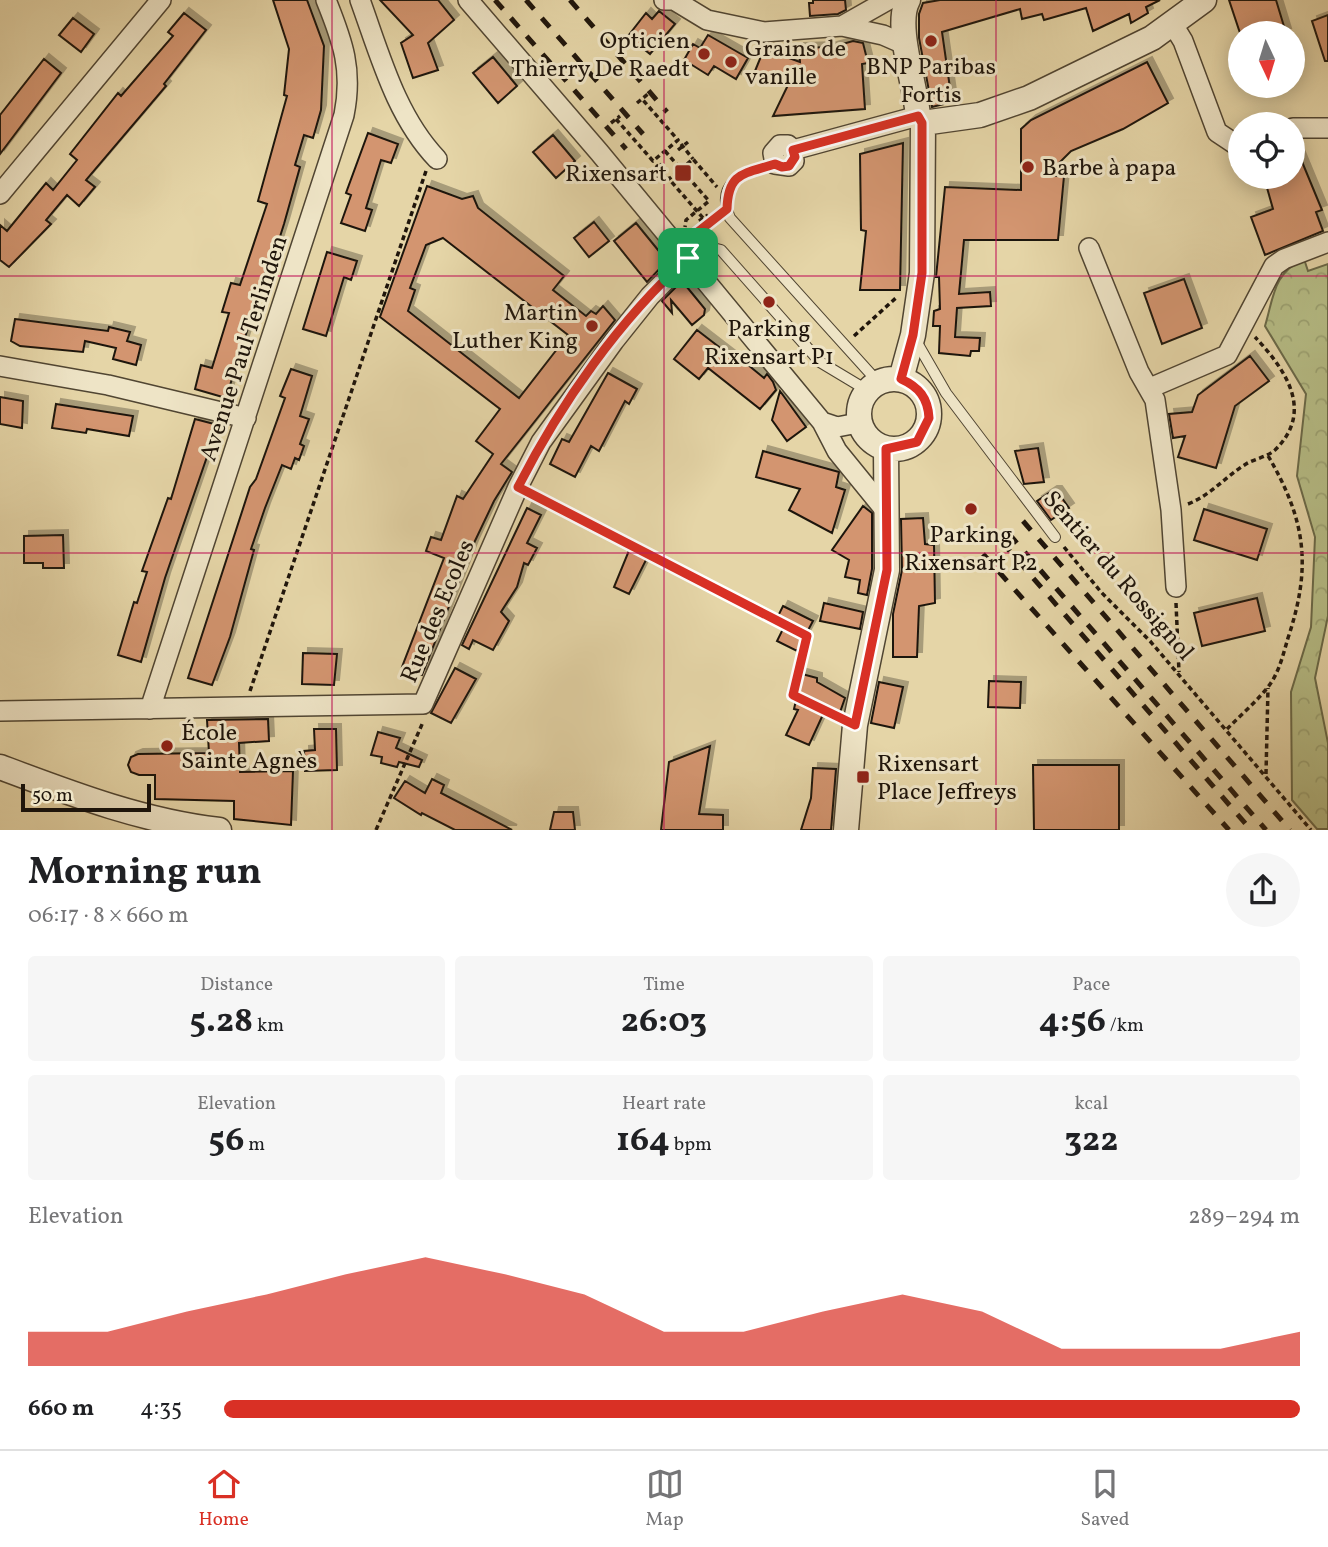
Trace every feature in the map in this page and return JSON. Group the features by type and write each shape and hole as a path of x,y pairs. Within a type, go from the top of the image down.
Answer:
{"street":[{"path":"0,194 161,0"},
{"name":"Avenue Paul Terlinden","path":"150,709 329,167 350,88 342,41 326,0"},
{"path":"360,0 400,107 434,156"},
{"path":"468,0 518,55 688,258 822,422 837,451 886,510"},
{"path":"664,0 674,0 707,20 743,29 764,32 842,26 883,35 906,45"},
{"path":"775,164 773,153 777,147 784,144 793,150 920,120 980,115 1006,108 1112,59 1172,23 1203,0"},
{"path":"842,26 899,2 920,120 924,228 922,273 913,335 882,385 861,401 858,423 870,441 886,449 917,442 929,418 923,395 914,384 882,385"},
{"path":"1172,23 1183,41 1217,132 1228,139"},
{"path":"1305,128 1328,128"},
{"path":"1150,388 1227,355 1275,267 1284,258 1328,242"},
{"path":"1089,248 1139,372 1150,388 1164,446 1176,587"},
{"name":"Rue des Ecoles","path":"0,711 423,705 518,487 541,442 572,396 650,296 688,258"},
{"path":"0,366 120,388 246,418"},
{"path":"822,422 837,427 858,423"},
{"path":"846,830 855,725 885,588 889,544 886,449"},
{"path":"0,767 87,800 144,817 219,830"}],"lane":[{"path":"775,164 740,175 732,182 727,192 727,209 746,236 882,385"},
{"path":"688,258 709,247 721,250 820,362 860,387 882,385"},
{"name":"Sentier du Rossignol","path":"913,335 946,393 1055,537"}],"path":[{"path":"637,103 648,94"},
{"path":"611,123 618,118 653,161 678,140 642,99"},
{"path":"688,142 680,149 681,144 693,159 701,168"},
{"path":"665,151 709,201 686,220 685,230 679,235"},
{"path":"244,709 434,156"},
{"path":"669,179 693,159"},
{"path":"662,164 655,169 656,165 669,179 703,218"},
{"path":"637,171 669,179"},
{"path":"688,258 685,242 727,209"},
{"path":"846,343 898,296 907,296"},
{"path":"1171,510 1202,498 1246,464 1275,449 1294,418 1295,398 1284,373 1244,326"},
{"path":"1226,730 1268,687 1278,672 1300,603 1304,575 1300,527 1267,454"},
{"path":"518,487 807,636 793,695 855,725"},
{"name":"Sentier du Rossignol","path":"1055,537 1101,592 1179,674 1311,830"},
{"path":"1176,587 1179,674"},
{"path":"1266,776 1268,687"},
{"path":"376,830 424,720 423,705"}],"green space":[{"path":"1304,259 1308,271 1328,264 1328,616 1315,678 1328,743 1328,829 1317,829 1292,800 1291,692 1311,627 1315,537 1297,476 1306,394 1265,326 1280,278"}],"building":[{"path":"273,0 307,0 324,46 321,110 313,138 304,135 295,165 300,167 284,224 277,246 274,245 226,398 195,389 201,365 212,368 229,313 222,312 231,283 240,285 267,204 258,201 287,96 284,95 289,49"},
{"path":"380,0 438,0 454,20 428,43 438,70 413,78 401,43 413,35"},
{"path":"813,0 845,0 846,10 838,14 810,16 809,3 813,3"},
{"path":"940,0 1160,0 1146,7 1148,13 1131,23 1129,14 1093,31 1086,8 1044,20 1042,14 1022,19 1020,9 942,32 952,102 932,107 919,38 919,14 923,3"},
{"path":"1229,0 1276,0 1282,21 1236,21"},
{"path":"659,11 675,24 650,54 628,36 646,13 652,19"},
{"path":"184,13 206,30 164,84 166,86 86,180 95,187 79,206 67,195 46,220 51,224 9,267 0,260 0,225 7,231 46,183 53,190 77,160 70,154 118,93 121,96 173,36 168,32"},
{"path":"1328,15 1328,61 1325,61 1312,21"},
{"path":"73,18 94,34 81,52 59,35"},
{"path":"708,35 748,58 736,79 714,66 708,75 684,60 693,44 700,48"},
{"path":"853,41 863,43 868,63 862,64 865,109 773,116 789,83 755,71 764,49 800,62 799,48 832,47"},
{"path":"493,57 517,86 498,103 473,73"},
{"path":"44,59 61,73 0,154 0,115"},
{"path":"1147,62 1168,103 1123,129 1071,151 1046,176 1064,176 1058,240 964,240 959,294 990,292 991,306 957,308 955,337 980,338 979,351 971,351 970,356 939,353 940,326 933,326 934,311 940,309 939,277 936,277 945,187 1021,190 1021,129 1031,120"},
{"path":"368,133 398,144 391,163 381,160 366,208 372,210 365,231 341,223 351,195 346,193"},
{"path":"553,135 575,161 556,178 533,152"},
{"path":"903,143 900,290 860,290 866,231 861,230 860,154"},
{"path":"1305,169 1322,210 1316,212 1323,231 1265,255 1251,217 1273,209 1267,189 1305,189"},
{"path":"427,186 462,199 473,196 478,208 564,276 553,290 586,316 591,311 596,314 603,306 615,320 501,464 512,472 494,501 474,543 422,675 402,667 444,558 426,551 431,537 441,540 457,496 463,499 493,454 476,441 500,409 380,317","holes":["443,238 568,335 519,398 408,311 415,290 410,288 426,245"]},
{"path":"594,222 609,241 589,257 574,238"},
{"path":"636,223 667,261 647,282 614,241"},
{"path":"327,252 357,261 351,280 344,277 326,336 303,329"},
{"path":"1184,279 1202,328 1162,344 1144,293"},
{"path":"682,281 705,309 704,315 692,325 671,300 672,313 662,301"},
{"path":"15,319 108,331 109,327 130,332 127,341 141,345 136,365 113,359 116,348 85,341 83,352 20,346 11,341"},
{"path":"697,330 740,363 742,360 764,378 767,374 776,390 760,409 708,368 699,379 674,359"},
{"path":"1250,356 1269,381 1235,406 1216,468 1178,457 1185,436 1173,438 1169,414 1192,412 1198,395"},
{"path":"291,369 312,376 300,416 309,419 300,444 304,446 299,460 295,458 291,469 282,465 265,508 251,549 254,550 230,637 212,685 188,678 250,487 256,479 285,398 280,396"},
{"path":"608,373 637,389 629,404 625,401 599,451 591,446 575,477 550,464 562,439 569,442"},
{"path":"780,391 806,427 787,441 772,420"},
{"path":"0,397 23,401 22,428 0,424"},
{"path":"56,404 133,416 129,436 87,429 86,433 52,428"},
{"path":"195,419 218,425 165,578 141,662 118,655 134,602 137,603 147,572 142,571 168,498 171,499"},
{"path":"1038,448 1044,482 1024,484 1015,451"},
{"path":"763,451 839,472 836,487 845,490 832,533 789,510 800,489 756,477"},
{"path":"1052,491 1057,491 1069,508 1051,520 1037,501"},
{"path":"863,506 872,513 872,569 867,595 858,593 860,580 845,577 849,560 832,550"},
{"path":"527,508 541,515 527,543 537,548 528,565 524,563 517,587 501,612 509,621 493,650 473,640 469,649 462,645"},
{"path":"1204,509 1267,529 1257,560 1194,540"},
{"path":"923,518 925,544 934,545 935,603 919,606 917,657 893,657 893,614 902,570 901,519"},
{"path":"63,535 64,568 43,568 43,563 24,563 24,536"},
{"path":"630,548 648,556 629,594 614,587"},
{"path":"1257,598 1265,631 1202,646 1194,613"},
{"path":"824,603 863,612 860,629 820,621"},
{"path":"783,606 813,621 797,651 777,641 786,623 777,618"},
{"path":"303,653 337,654 334,685 302,684"},
{"path":"455,668 476,679 451,723 431,713"},
{"path":"802,674 817,678 817,682 845,698 839,715 826,708 809,745 786,735 798,710 794,709"},
{"path":"989,681 1021,682 1020,708 988,707"},
{"path":"879,682 903,687 894,728 871,723"},
{"path":"268,719 269,741 239,743 240,772 293,771 291,825 234,819 234,801 155,799 155,775 139,775 131,772 128,765 131,757 138,754 209,753 207,720"},
{"path":"314,729 336,729 337,770 305,771 304,751 315,750"},
{"path":"378,732 400,738 396,748 422,760 419,767 399,762 397,767 381,763 382,757 371,755"},
{"path":"710,746 699,814 723,815 723,830 661,830 669,762"},
{"path":"1033,765 1119,765 1119,830 1034,830"},
{"path":"813,768 836,769 831,830 801,830 811,798"},
{"path":"432,779 444,785 441,793 512,830 455,830 422,813 421,815 394,798 405,781 425,793"},
{"path":"554,812 573,812 575,830 550,830"}],"railway":[{"path":"495,0 626,149"},
{"path":"526,0 643,134"},
{"path":"570,0 667,112"},
{"path":"1023,521 1290,830"},
{"path":"1009,534 1266,830"},
{"path":"1002,542 1251,830"},
{"path":"983,554 1229,830"}],"place":[{"name":"BNP Paribas Fortis","path":"931,41"},
{"name":"Opticien Thierry De Raedt","path":"704,54"},
{"name":"Grains de vanille","path":"731,62"},
{"name":"Barbe à papa","path":"1028,167"},
{"name":"Rixensart","path":"683,173"},
{"name":"Parking Rixensart P1","path":"769,302"},
{"name":"Martin Luther King","path":"592,326"},
{"name":"Parking Rixensart P2","path":"971,509"},
{"name":"École Sainte Agnès","path":"167,746"},
{"name":"Rixensart Place Jeffreys","path":"863,777"}],"route":[{"path":"918,116 922,123 922,273 913,335 901,379 914,384 923,395 929,406 929,418 922,437 917,442 906,447 886,449 884,481 889,544 885,588 855,725 793,695 807,636 518,487 541,442 572,396 650,296 688,258 685,242 727,209 727,192 732,182 740,175 775,164 789,166 795,157 793,150 918,116"}]}
